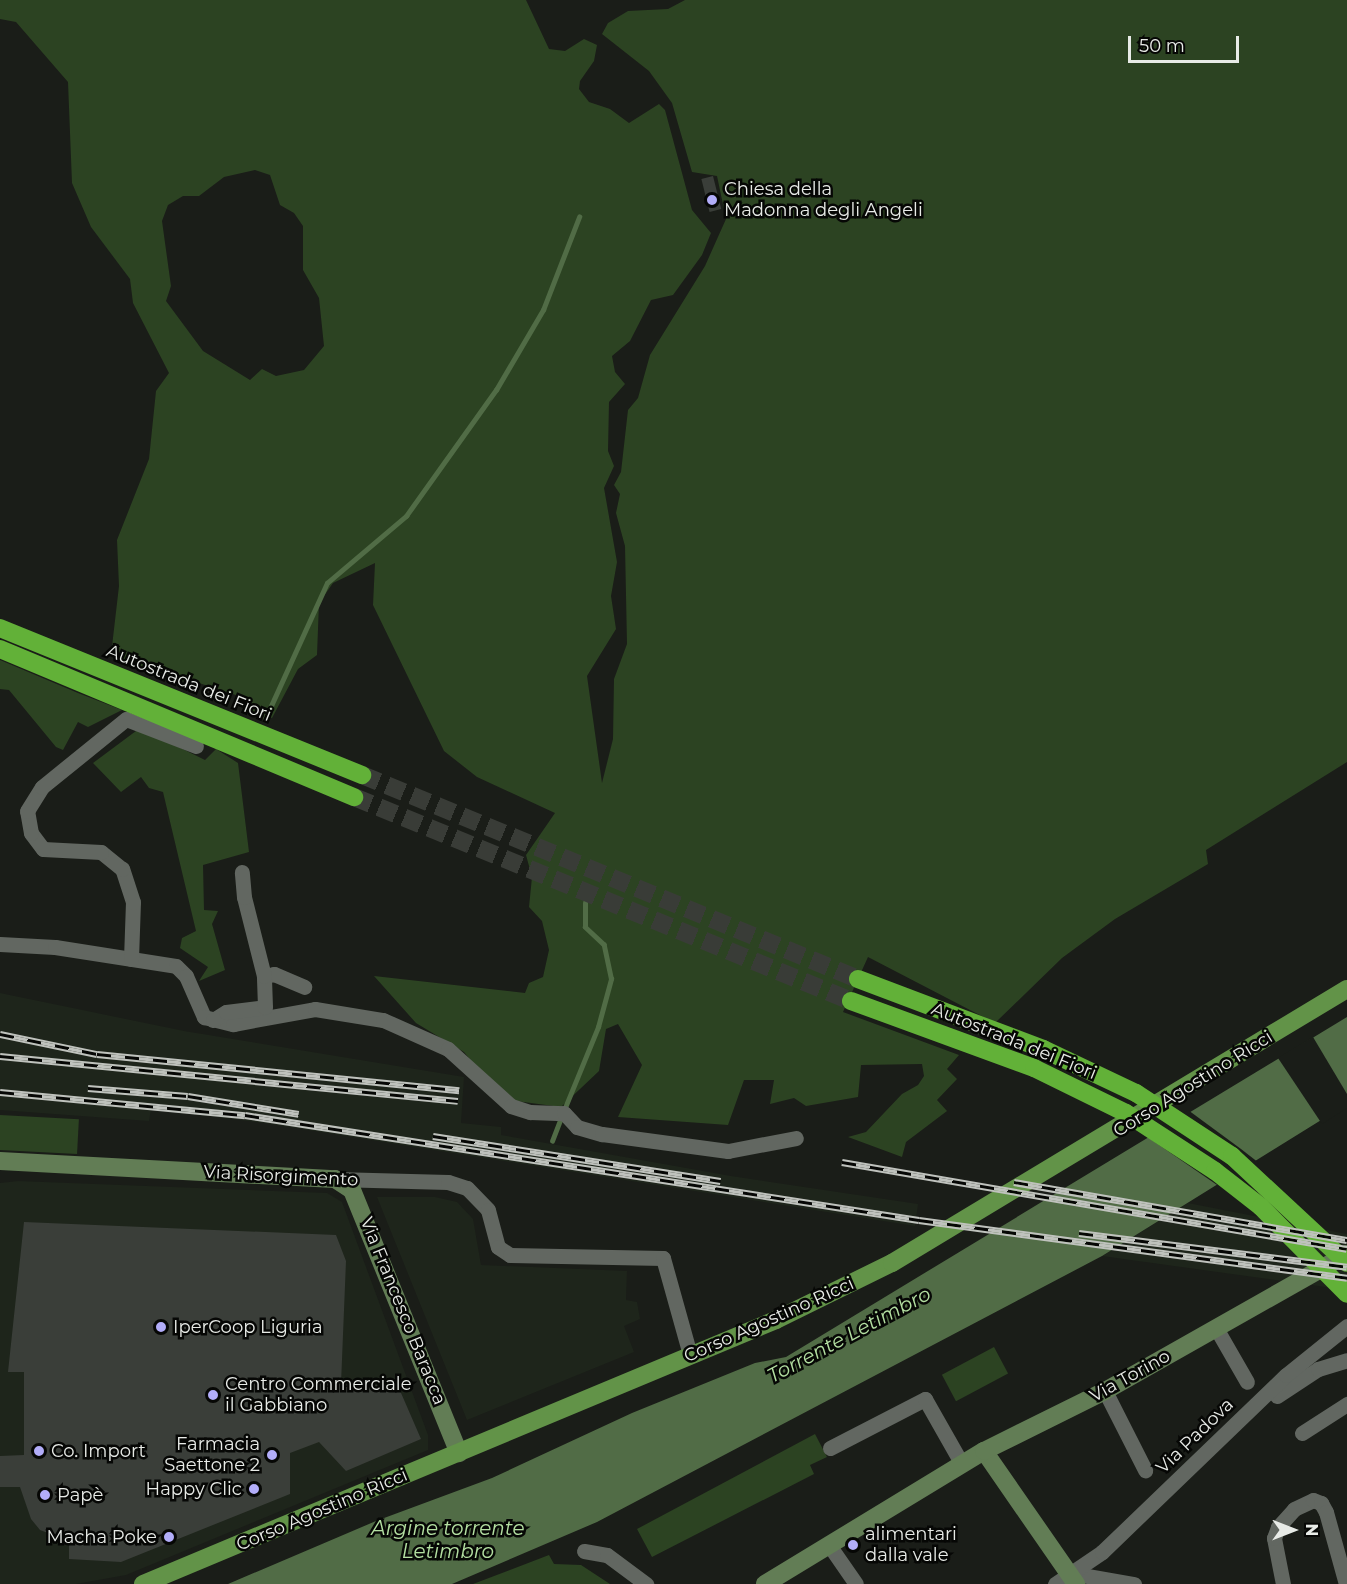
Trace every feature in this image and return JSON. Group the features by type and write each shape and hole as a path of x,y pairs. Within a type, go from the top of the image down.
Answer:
{"highway":[{"name":"Autostrada dei Fiori","path":"0,628 362,775"},
{"path":"0,649 354,797"},
{"name":"Autostrada dei Fiori","path":"858,979 1084,1067 1186,1122 1272,1191 1347,1263"},
{"name":"Autostrada dei Fiori","path":"851,1001 939,1032 1082,1089 1167,1138 1261,1207 1347,1294"}],"main road":[{"name":"Corso Agostino Ricci","path":"133,1584 149,1582 459,1453 690,1355 892,1263 1347,989"}],"street":[{"path":"131,958 133,902 122,869 101,852 43,849 31,833 27,811 42,787 126,719 196,746"},
{"path":"213,1020 226,1012 265,1007 264,976 244,897 242,872"},
{"path":"0,944 131,958 176,966 193,989 200,1012 213,1020 242,1024 315,1009 383,1020 448,1049 511,1106 530,1112 564,1113 578,1127 602,1134 728,1151 796,1138"},
{"path":"264,976 274,974 304,987"},
{"name":"Via Risorgimento","path":"0,1161 334,1179 436,1181 467,1188 488,1210 501,1252 663,1258 690,1355"},
{"name":"Via Risorgimento","path":"0,1168 19,1163"},
{"name":"Via Francesco Baracca","path":"334,1179 352,1190 362,1207 459,1453"},
{"name":"Via Torino","path":"765,1584 984,1451 1105,1391 1347,1254"},
{"name":"Via Padova","path":"1067,1580 1102,1552 1260,1401 1347,1326"},
{"path":"1216,1328 1247,1382"},
{"path":"1260,1401 1271,1399 1318,1370 1347,1360"},
{"path":"1105,1391 1145,1470"},
{"path":"830,1448 925,1399 962,1464"},
{"path":"1302,1433 1347,1404"},
{"path":"984,1451 1067,1580 1134,1584"},
{"path":"1283,1584 1274,1538 1278,1527 1294,1509 1313,1500 1321,1503 1326,1512 1346,1584"},
{"path":"829,1545 856,1584"},
{"path":"584,1551 607,1555 646,1584"}],"shaded area":[{"path":"0,0 526,0 549,49 565,51 584,39 597,45 594,61 580,81 579,89 589,102 610,109 629,123 659,104 665,110 692,210 711,233 702,255 673,295 651,300 630,341 612,356 615,372 625,384 609,402 608,451 614,466 604,488 617,562 611,596 616,629 587,676 602,783 613,739 614,679 627,644 625,546 616,513 620,494 614,485 621,472 628,410 638,398 650,355 705,266 726,219 717,176 692,172 672,103 649,71 602,34 608,23 628,11 668,9 685,0 1347,0 1347,762 1206,850 1208,864 1115,919 1062,958 995,1023 868,957 843,1012 959,1055 947,1069 957,1079 937,1100 947,1111 906,1142 902,1157 848,1137 866,1132 902,1094 918,1085 924,1076 922,1064 861,1065 858,1097 806,1106 794,1098 770,1104 774,1080 744,1080 728,1125 618,1117 642,1065 618,1024 606,1029 599,1071 561,1107 516,1101 482,1074 464,1052 416,1023 374,976 525,993 529,983 543,977 549,950 542,921 529,907 532,877 526,855 555,813 477,777 444,751 373,605 375,563 333,583 319,603 317,655 298,669 272,718 243,708 245,698 196,682 166,680 111,655 119,586 117,540 149,459 156,391 169,373 133,303 130,279 91,227 72,183 68,82 16,22 0,19","holes":["255,170 270,175 280,205 294,213 303,226 303,270 319,298 324,346 304,370 276,376 262,369 250,380 203,351 166,301 171,286 162,221 168,205 183,196 199,196 224,177"]},
{"path":"0,660 122,710 88,727 78,722 63,750 56,747 9,690 0,689"},
{"path":"140,728 205,760 216,749 238,763 249,852 203,865 204,910 218,911 212,924 225,970 199,981 208,967 180,948 182,938 196,931 163,792 149,788 141,777 121,792 93,763"},
{"path":"0,993 184,1031 464,1077 461,1123 501,1127 501,1135 731,1176 918,1204 915,1226 264,1123 151,1109 149,1121 0,1110"},
{"path":"0,1115 79,1119 77,1154 0,1150"},
{"name":"Centro Commerciale il Gabbiano","path":"18,1181 327,1193 342,1202 428,1435 428,1450 126,1575 76,1584 0,1584 0,1183"},
{"path":"377,1197 435,1197 457,1202 473,1219 481,1265 627,1271 626,1300 637,1302 640,1319 624,1326 634,1352 467,1420"},
{"path":"1188,1203 1347,1234 1347,1290 1102,1256"},
{"path":"994,1347 1008,1373 956,1401 942,1375"},
{"path":"815,1434 827,1457 810,1465 814,1474 652,1557 637,1529"},
{"path":"549,1555 554,1564 581,1565 610,1584 473,1584"}],"water":[{"name":"Argine torrente Letimbro","path":"1347,1017 1347,1104 1102,1256 597,1522 452,1584 228,1584 376,1521 492,1478 632,1413 755,1363 786,1357"}],"pier":[{"path":"1313,1037 1347,1094 1347,1108 1322,1124 1278,1058"},
{"path":"1188,1110 1259,1163 1220,1187 1146,1136"}],"building":[{"name":"Chiesa della Madonna degli Angeli","path":"713,176 721,209 710,212 701,179"},
{"name":"Centro Commerciale il Gabbiano","path":"24,1222 336,1235 346,1261 341,1384 398,1386 421,1439 346,1471 319,1442 290,1453 290,1494 121,1562 69,1559 69,1541 40,1530 31,1519 20,1487 0,1487 0,1456 24,1455 24,1372 8,1372"}],"waterway":[{"path":"265,719 327,583 406,516 496,390 543,310 579,217"},
{"path":"564,1110 598,1027 611,979 604,945 585,927 585,903"},
{"path":"552,1141 561,1118"}],"tunnel":[{"path":"362,775 858,979"},
{"path":"354,797 851,1001"}],"railway":[{"path":"0,1034 97,1054 459,1090"},
{"path":"0,1056 458,1101"},
{"path":"88,1088 188,1096 299,1114"},
{"path":"0,1092 245,1115 919,1220 1347,1278"},
{"path":"433,1136 720,1181"},
{"path":"842,1162 1347,1249"},
{"path":"1014,1182 1347,1240"},
{"path":"1079,1233 1347,1267"}],"place":[{"name":"Chiesa della Madonna degli Angeli","path":"712,200"},
{"name":"IperCoop Liguria","path":"161,1327"},
{"name":"Centro Commerciale il Gabbiano","path":"213,1395"},
{"name":"Co. Import","path":"39,1451"},
{"name":"Farmacia Saettone 2","path":"272,1455"},
{"name":"Happy Clic","path":"254,1489"},
{"name":"Papè","path":"45,1495"},
{"name":"Macha Poke","path":"169,1537"},
{"name":"alimentari dalla vale","path":"853,1545"}],"water label":[{"name":"Torrente Letimbro","path":"849,1335"}]}
